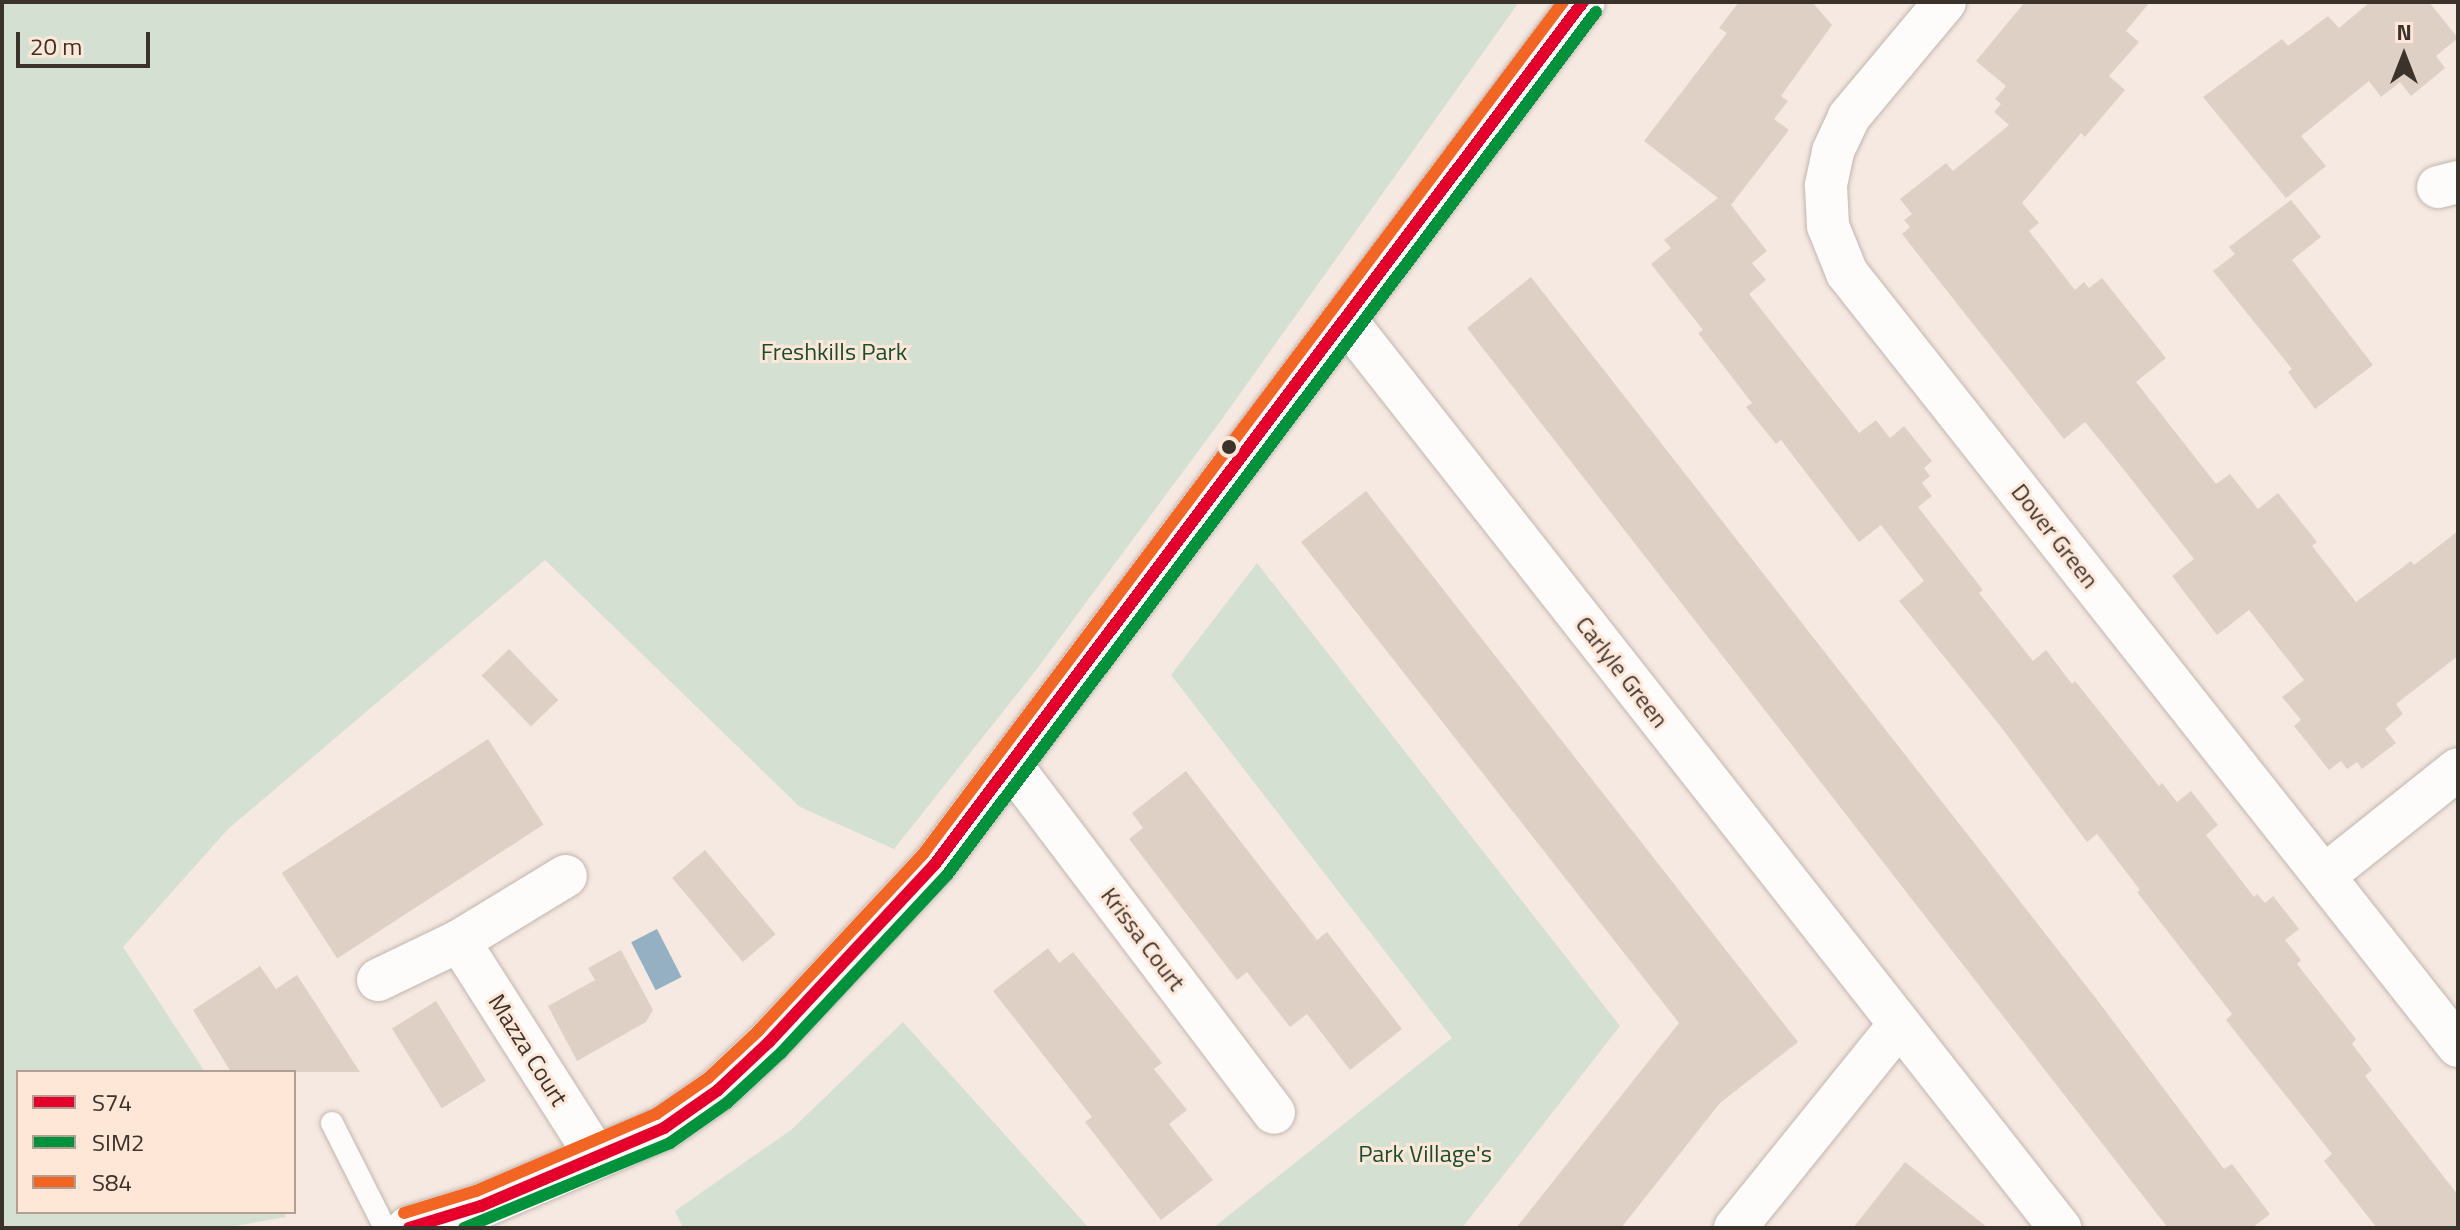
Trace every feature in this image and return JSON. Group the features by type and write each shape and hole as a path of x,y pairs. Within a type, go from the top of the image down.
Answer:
{"street":[{"path":"434,1224 664,1128 718,1090 769,1042 935,864 1583,2"},
{"name":"Dover Green","path":"1945,2 1849,117 1833,152 1826,186 1828,226 1847,273 2458,1046"},
{"name":"Carlyle Green","path":"1345,319 2060,1228"},
{"name":"Krissa Court","path":"1011,765 1274,1113"},
{"path":"2324,876 2458,769"},
{"path":"378,980 459,941 566,876"},
{"name":"Mazza Court","path":"459,941 597,1158"},
{"path":"1735,1228 1899,1025"}],"lane":[{"path":"332,1123 385,1228"}],"green space":[{"name":"Freshkills Park","path":"2,2 1519,2 1222,419 1036,670 894,849 800,807 545,560 228,829 123,947 204,1070 16,1070 16,1214 285,1214 286,1217 223,1228 2,1228"},
{"name":"Park Village's","path":"1257,563 1620,1026 1462,1228 1213,1228 1452,1038 1171,675"},
{"path":"903,1022 1089,1228 683,1228 675,1211 791,1130"}],"water":[{"path":"657,929 682,977 656,990 631,942"}],"building":[{"path":"1739,2 1812,2 1832,25 1781,96 1788,101 1774,119 1789,130 1731,205 1767,251 1752,263 1766,280 1749,294 1859,433 1876,420 1890,438 1904,426 1932,461 1924,468 1930,476 1922,483 1932,496 1918,507 1983,590 1979,593 2033,661 2046,650 2072,684 2075,681 2159,786 2162,783 2177,802 2191,791 2218,825 2206,835 2254,897 2257,894 2265,903 2273,896 2299,929 2285,940 2301,960 2297,964 2356,1039 2352,1044 2372,1070 2365,1076 2458,1195 2458,1228 2377,1228 2324,1161 2332,1154 2226,1020 2232,1014 2137,892 2140,890 2097,834 2087,842 2001,727 1899,601 1924,581 1881,525 1859,542 1781,440 1776,444 1746,407 1752,403 1698,333 1703,330 1651,264 1671,248 1664,240 1718,198 1644,141 1727,33 1719,28"},
{"path":"2025,2 2150,2 2126,31 2139,42 2109,76 2125,90 2085,137 2081,133 2022,203 2039,223 2029,231 2075,290 2084,282 2089,288 2102,278 2166,358 2136,382 2216,484 2230,474 2258,509 2278,493 2317,542 2312,546 2356,602 2411,561 2414,565 2458,531 2458,656 2396,704 2403,714 2385,729 2396,743 2362,769 2357,762 2347,769 2341,761 2329,770 2294,726 2301,720 2282,697 2304,680 2249,610 2217,635 2172,576 2194,559 2085,422 2064,439 1902,234 1910,227 1904,220 1912,214 1900,199 1946,163 1953,171 2009,125 1994,112 2001,104 1995,99 2006,86 1976,61"},
{"path":"2370,2 2429,2 2458,38 2436,56 2445,68 2411,96 2400,82 2381,97 2369,81 2301,136 2326,166 2286,198 2203,97 2282,39 2288,46 2328,16 2339,28"},
{"path":"2291,200 2321,237 2292,260 2373,365 2315,409 2288,372 2292,369 2213,271 2235,254 2229,247"},
{"path":"1531,277 2098,1001 2224,1169 2232,1164 2270,1214 2252,1228 2168,1228 1467,328"},
{"path":"1366,491 1798,1042 1720,1103 1621,1228 1516,1228 1679,1023 1301,542"},
{"path":"509,649 558,700 531,726 482,675"},
{"path":"488,739 544,825 337,959 282,873"},
{"path":"1186,771 1317,940 1327,932 1402,1029 1350,1070 1307,1014 1290,1027 1247,972 1237,980 1129,839 1143,828 1132,813"},
{"path":"705,850 776,934 743,962 672,878"},
{"path":"1048,948 1059,963 1073,952 1162,1063 1154,1069 1187,1110 1169,1124 1213,1180 1161,1220 1085,1122 1092,1117 993,991"},
{"path":"621,950 653,1010 646,1022 577,1061 548,1006 595,980 588,968"},
{"path":"260,966 276,989 297,975 360,1072 230,1070 193,1010"},
{"path":"436,1001 486,1081 442,1108 392,1029"},
{"path":"1905,1162 1988,1228 1853,1228"}],"transit line":[{"name":"S84","path":"404,1213 476,1191 656,1114 708,1078 758,1031 923,854 1563,2"},
{"name":"S74","path":"409,1228 481,1206 664,1128 718,1090 769,1042 935,864 1583,2"},
{"name":"SIM2","path":"464,1228 670,1143 727,1103 781,1053 947,875 1596,12"}]}
